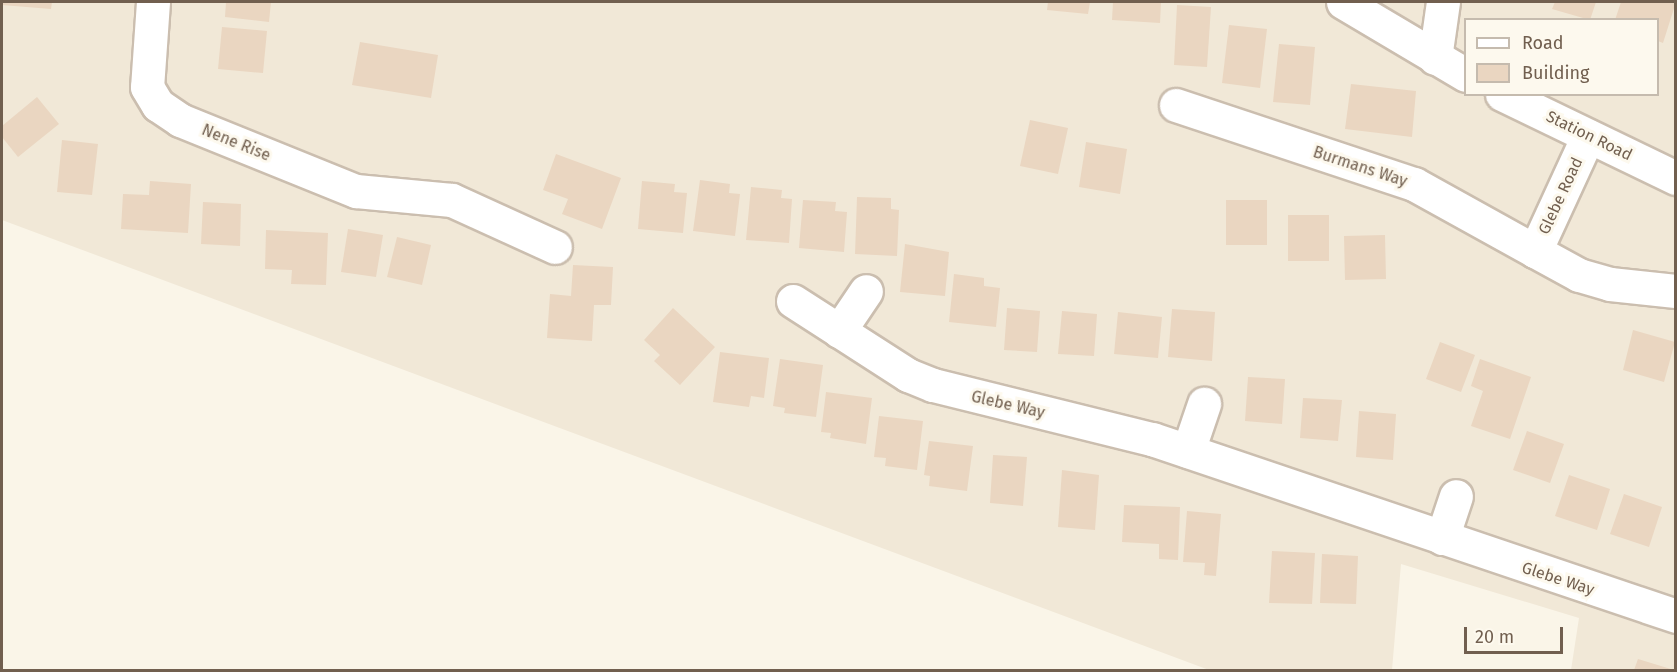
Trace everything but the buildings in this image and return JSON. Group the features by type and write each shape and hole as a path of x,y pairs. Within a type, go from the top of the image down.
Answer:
{"street":[{"name":"Nene Rise","path":"153,2 147,87 158,105 180,120 356,191 452,200 474,208 555,247"},
{"path":"1343,2 1464,74"},
{"path":"1435,58 1443,2"},
{"name":"Station Road","path":"1506,96 1676,178"},
{"name":"Burmans Way","path":"1176,105 1414,184 1535,251"},
{"name":"Glebe Road","path":"1588,136 1535,251 1579,275 1610,285 1676,291"},
{"path":"839,331 866,291"},
{"name":"Glebe Way","path":"793,301 908,375 933,385 1188,451 1676,616"},
{"path":"1188,451 1204,404"},
{"path":"1442,538 1456,496"}],"shaded area":[{"path":"2,2 1675,2 1675,670 1571,670 1579,618 1401,564 1392,670 1209,670 2,220"}]}
